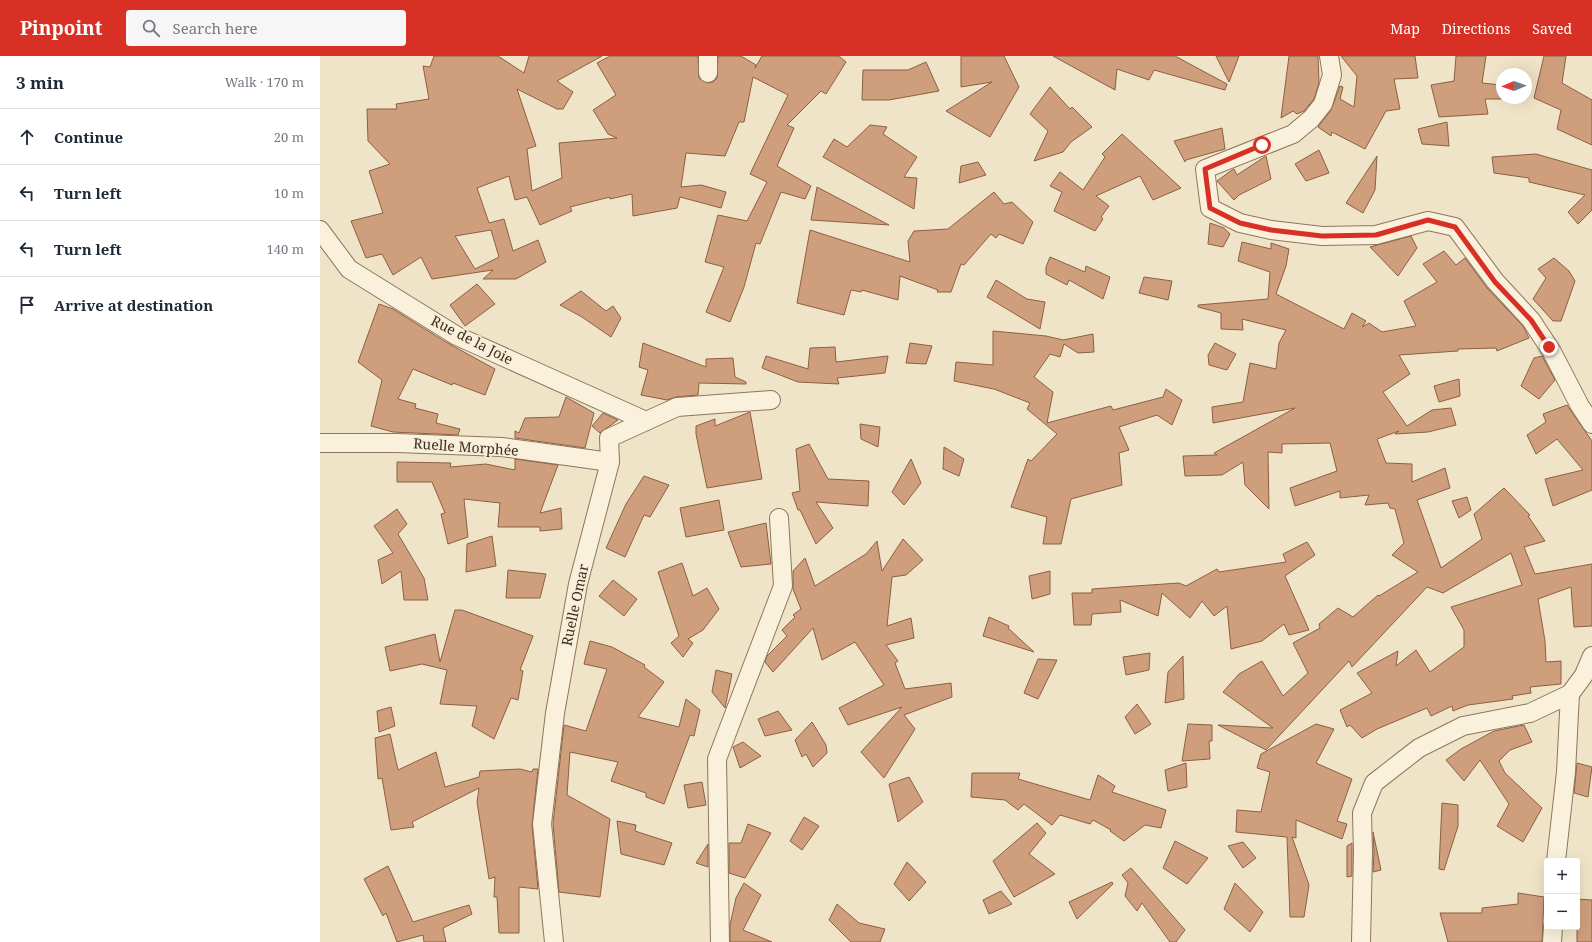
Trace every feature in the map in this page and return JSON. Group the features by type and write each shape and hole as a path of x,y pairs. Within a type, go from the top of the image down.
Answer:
{"street":[{"path":"1329,56 1332,75 1323,104 1311,119 1292,134 1205,169 1210,208 1240,223 1271,230 1322,236 1376,235 1428,220 1455,227 1495,282 1531,320 1552,352 1580,406 1592,424"},
{"name":"Rue de la Joie","path":"320,230 349,269 458,336 646,421"},
{"name":"Ruelle Omar","path":"554,942 542,824 554,713 578,584 610,462 609,438 677,407 771,400"},
{"name":"Ruelle Morphée","path":"320,443 397,443 502,447 610,462"},
{"path":"720,942 717,759 783,586 779,518"},
{"path":"1361,942 1363,853 1362,813 1374,783 1419,748 1463,726 1530,713 1570,694 1584,675 1592,656"},
{"path":"1556,858 1566,772 1570,694"},
{"path":"1552,930 1552,942"}],"building":[{"path":"434,56 498,56 524,73 529,56 602,56 557,81 573,92 563,109 557,109 517,89 536,146 527,149 532,191 562,178 559,143 617,138 608,134 593,110 616,95 597,63 610,56 698,56 699,78 708,83 713,82 717,78 718,56 741,56 756,65 755,68 762,56 839,56 846,62 826,94 821,91 787,125 794,128 777,166 811,186 805,199 781,192 760,244 756,243 744,287 730,322 706,312 724,267 705,262 718,215 747,221 767,182 750,174 788,95 753,77 744,122 739,122 725,156 686,153 681,187 701,185 726,192 721,208 680,197 677,208 633,216 632,194 610,199 610,197 570,207 572,211 540,225 527,197 515,200 509,176 477,188 489,223 504,219 513,251 538,240 546,262 516,279 483,279 493,270 432,279 421,257 393,275 382,254 366,258 351,221 383,213 369,171 390,164 368,141 367,109 397,109 396,104 429,99 423,66 430,67","holes":["491,230 499,257 475,269 455,236"]},
{"path":"961,56 1004,56 1019,87 990,137 946,111 992,82 961,87"},
{"path":"1053,56 1175,56 1227,84 1225,90 1154,70 1149,80 1117,69 1115,90"},
{"path":"1216,56 1239,56 1229,82"},
{"path":"1289,56 1318,56 1319,83 1314,99 1304,111 1297,114 1293,111 1281,118"},
{"path":"1341,56 1415,56 1418,78 1394,79 1400,109 1386,111 1365,149 1332,132 1331,136 1318,127 1331,110 1340,86 1343,87 1340,99 1354,107 1357,76"},
{"path":"1456,56 1486,56 1482,83 1496,84 1496,99 1485,99 1488,114 1439,117 1431,85 1454,81"},
{"path":"1544,56 1566,56 1562,83 1592,100 1592,145 1557,129 1561,110 1534,98"},
{"path":"926,62 939,91 889,100 862,100 863,70 908,70"},
{"path":"1050,87 1070,109 1072,107 1092,127 1071,142 1063,152 1034,161 1048,131 1030,114"},
{"path":"1447,122 1449,146 1422,144 1418,129"},
{"path":"870,125 887,127 883,134 917,157 904,177 917,178 914,209 823,157 834,139 847,147"},
{"path":"1222,128 1225,149 1186,160 1185,162 1174,141"},
{"path":"1122,134 1181,188 1153,200 1140,176 1096,196 1109,206 1101,217 1103,219 1095,231 1054,211 1062,192 1050,186 1060,172 1083,190 1105,157 1102,154"},
{"path":"1319,150 1329,173 1306,181 1295,164"},
{"path":"1536,154 1592,170 1592,210 1578,224 1568,212 1585,195 1529,182 1529,178 1494,173 1492,157"},
{"path":"1266,156 1271,179 1239,195 1234,200 1217,181 1234,169 1237,175"},
{"path":"1377,156 1375,190 1363,213 1346,203"},
{"path":"978,162 986,175 959,183 961,166"},
{"path":"817,187 889,225 811,220"},
{"path":"994,192 1004,204 1012,202 1033,222 1023,244 999,234 996,238 991,234 964,265 961,264 951,292 937,292 938,290 900,276 898,300 862,290 861,292 851,290 844,315 797,303 810,230 910,262 908,241 914,231 948,229"},
{"path":"1210,223 1224,228 1230,234 1223,247 1208,244"},
{"path":"1411,236 1417,248 1398,276 1370,247"},
{"path":"1242,242 1271,249 1271,243 1289,249 1286,266 1276,294 1344,329 1352,313 1366,321 1362,327 1369,323 1382,332 1416,326 1404,301 1437,282 1423,264 1444,251 1456,265 1465,258 1487,288 1523,326 1529,338 1497,351 1496,348 1458,349 1458,351 1399,355 1410,374 1383,392 1407,426 1432,410 1451,408 1456,425 1428,432 1395,434 1399,431 1377,439 1386,463 1412,464 1412,482 1445,468 1450,488 1417,500 1441,568 1482,539 1474,514 1504,488 1530,515 1528,516 1545,541 1524,547 1535,574 1592,564 1592,626 1574,627 1571,587 1538,599 1545,641 1546,662 1561,661 1561,684 1530,687 1531,693 1512,696 1513,699 1468,705 1453,711 1452,706 1431,716 1427,708 1377,729 1362,738 1350,725 1347,727 1340,710 1372,693 1357,673 1398,651 1396,666 1416,650 1430,672 1464,647 1464,630 1451,607 1522,585 1511,553 1443,593 1427,587 1352,667 1349,661 1266,750 1218,725 1273,728 1223,692 1239,674 1262,661 1283,696 1308,673 1293,643 1320,628 1319,624 1338,608 1353,617 1378,595 1379,596 1418,572 1392,555 1404,543 1395,509 1390,508 1388,503 1365,505 1369,495 1340,498 1340,491 1295,506 1290,488 1337,471 1330,443 1282,444 1282,453 1268,452 1269,509 1245,485 1243,462 1222,475 1185,476 1183,456 1217,455 1214,453 1295,408 1213,423 1212,407 1243,402 1250,363 1276,369 1279,343 1286,330 1242,319 1243,330 1221,329 1221,313 1198,307 1198,305 1268,299 1270,272 1238,261"},
{"path":"1050,257 1085,272 1086,266 1110,277 1103,299 1069,280 1067,285 1046,274 1046,267"},
{"path":"1554,258 1569,271 1575,281 1561,321 1553,321 1533,299 1546,278 1538,269"},
{"path":"1144,277 1172,281 1168,300 1139,293"},
{"path":"996,280 1027,299 1045,302 1040,329 987,297"},
{"path":"477,284 495,304 465,326 450,305"},
{"path":"581,291 606,311 613,306 621,318 611,337 582,317 560,305"},
{"path":"379,304 393,309 444,341 495,369 485,395 453,383 452,385 413,369 398,399 416,404 415,408 438,414 436,423 460,429 458,435 393,432 371,426 382,380 358,362"},
{"path":"993,331 1046,336 1063,340 1093,334 1094,352 1078,353 1064,344 1060,357 1050,354 1034,377 1053,392 1047,423 1111,406 1113,410 1163,397 1166,389 1182,400 1172,425 1157,415 1119,427 1129,450 1119,453 1122,485 1071,499 1061,544 1043,544 1047,517 1011,507 1028,459 1031,461 1057,434 1027,409 1030,403 994,389 954,381 956,362 993,365"},
{"path":"643,343 706,367 706,359 733,358 735,377 746,382 746,384 699,383 698,395 676,397 667,400 641,395 648,370 639,367"},
{"path":"910,343 932,346 926,364 906,363"},
{"path":"1215,343 1236,354 1227,370 1209,365 1208,355"},
{"path":"835,347 836,362 888,356 885,373 837,378 839,384 798,382 762,368 766,356 808,369 810,348"},
{"path":"1542,356 1555,380 1539,399 1521,386 1534,358"},
{"path":"1459,379 1460,396 1439,402 1434,386"},
{"path":"566,397 594,413 585,448 515,438 515,431 519,433 525,418 559,417"},
{"path":"1567,405 1592,441 1592,490 1553,506 1545,479 1583,470 1557,439 1536,454 1527,435 1546,422 1543,414"},
{"path":"750,412 762,479 707,488 696,434 696,426 715,419 715,426"},
{"path":"603,413 618,420 600,433 592,426"},
{"path":"860,424 880,427 878,447 861,439"},
{"path":"809,444 828,479 869,481 868,506 816,502 833,528 816,544 800,510 798,510 792,493 800,491 796,449"},
{"path":"944,447 964,459 959,476 943,469"},
{"path":"515,459 558,465 540,513 561,508 562,529 540,531 540,527 498,527 500,503 464,499 468,537 448,544 441,514 445,513 432,482 397,482 397,462 451,463 450,467 486,464 515,470"},
{"path":"911,459 921,483 904,505 892,492"},
{"path":"644,476 669,485 650,517 644,515 625,557 606,548 626,504"},
{"path":"1467,497 1471,510 1459,518 1452,501"},
{"path":"719,500 724,530 686,537 680,508"},
{"path":"397,509 407,524 398,534 424,578 428,600 404,600 401,571 382,584 378,560 393,553 374,526"},
{"path":"766,523 771,564 741,567 728,532"},
{"path":"492,536 496,566 466,572 467,544"},
{"path":"903,539 923,560 906,575 892,577 887,626 911,618 914,638 886,645 898,661 895,663 905,689 951,683 952,697 904,715 915,729 884,778 861,752 902,707 848,725 839,708 884,685 855,642 822,660 813,628 773,672 765,662 767,656 787,636 782,630 795,617 793,615 801,609 793,589 793,571 805,558 815,586 866,554 877,541 882,571"},
{"path":"1307,542 1315,555 1285,576 1309,630 1289,635 1284,624 1262,641 1231,649 1227,606 1214,616 1202,601 1190,618 1162,593 1158,616 1120,600 1121,612 1092,614 1091,625 1074,625 1072,593 1092,593 1092,589 1179,583 1186,586 1217,569 1219,572 1286,562 1283,554"},
{"path":"682,563 693,596 707,588 719,609 703,630 688,639 693,643 683,657 671,643 679,636 658,572"},
{"path":"508,570 546,574 540,598 506,598"},
{"path":"1050,571 1050,594 1032,599 1029,576"},
{"path":"613,580 637,599 624,616 599,596"},
{"path":"455,610 462,610 533,636 520,670 523,671 518,700 511,698 494,739 472,726 477,706 440,704 447,670 422,664 390,671 385,647 435,634 440,662"},
{"path":"989,617 1009,626 1008,628 1034,652 983,636"},
{"path":"590,641 612,647 645,665 644,667 664,682 638,717 679,727 686,699 700,710 694,736 690,735 664,804 646,797 646,793 611,781 618,762 570,752 567,795 610,819 600,897 559,892 553,824 564,725 586,731 607,669 584,664"},
{"path":"1150,653 1149,670 1126,675 1123,657"},
{"path":"1183,656 1184,699 1165,703 1168,672"},
{"path":"1038,659 1057,660 1038,699 1024,693"},
{"path":"716,670 732,674 725,708 712,692"},
{"path":"1137,704 1151,724 1135,734 1125,717"},
{"path":"391,707 395,726 379,732 377,711"},
{"path":"778,711 792,730 765,736 758,719"},
{"path":"812,722 826,745 827,753 813,767 806,754 802,757 795,740"},
{"path":"1188,724 1212,725 1212,741 1209,741 1210,759 1182,761"},
{"path":"1316,724 1334,729 1316,763 1352,779 1337,821 1347,824 1342,839 1296,820 1296,838 1292,837 1309,885 1304,917 1290,917 1287,837 1236,832 1237,810 1261,812 1270,772 1257,768 1261,754"},
{"path":"1524,725 1532,742 1510,750 1499,761 1505,773 1542,808 1523,842 1497,826 1509,804 1480,760 1464,781 1446,760 1461,749 1494,731"},
{"path":"390,734 398,770 436,752 445,787 479,777 480,771 520,769 532,772 533,769 538,769 532,825 538,889 519,887 519,933 499,933 497,897 494,897 495,877 489,879 477,802 479,788 412,822 414,827 391,830 382,778 378,779 375,738"},
{"path":"743,742 761,756 740,768 733,747"},
{"path":"1186,763 1187,787 1168,791 1165,770"},
{"path":"1577,763 1592,767 1588,797 1574,793"},
{"path":"972,773 1020,773 1018,779 1090,800 1098,775 1115,786 1112,792 1166,810 1161,828 1145,825 1124,841 1110,831 1111,830 1093,820 1090,824 1060,815 1052,825 1024,804 1018,810 1005,800 971,797"},
{"path":"909,777 923,802 898,822 889,784"},
{"path":"702,782 706,805 688,808 684,785"},
{"path":"1442,803 1458,805 1458,826 1444,870 1439,869"},
{"path":"804,817 819,826 802,850 790,841"},
{"path":"617,821 636,825 635,831 672,843 664,865 621,854"},
{"path":"1037,823 1046,833 1029,854 1055,874 1014,897 993,861"},
{"path":"748,824 771,833 745,878 729,873 729,843 741,843"},
{"path":"1373,832 1381,870 1373,872 1374,853"},
{"path":"1175,841 1208,858 1187,884 1163,868"},
{"path":"1243,842 1256,858 1243,868 1228,846"},
{"path":"1352,843 1352,876 1347,877 1347,846"},
{"path":"708,844 708,867 696,863"},
{"path":"907,862 926,882 909,901 894,884"},
{"path":"388,866 413,922 469,905 472,914 443,928 446,942 424,942 423,935 397,942 386,913 383,916 364,879"},
{"path":"1131,868 1185,930 1176,942 1170,942 1142,903 1137,911 1125,896 1128,883 1122,875"},
{"path":"1112,882 1113,884 1077,919 1069,902"},
{"path":"744,883 761,895 743,930 772,942 730,942 730,925 736,898"},
{"path":"1235,883 1263,912 1250,932 1224,909"},
{"path":"1001,891 1012,904 989,914 983,900"},
{"path":"1518,893 1544,897 1542,942 1448,942 1440,913 1482,913 1482,908 1518,904"},
{"path":"1580,899 1592,900 1592,942 1577,942 1577,930 1580,930"},
{"path":"837,904 859,923 885,929 880,942 851,942 829,920"}],"route":[{"path":"1262,145 1205,169 1210,208 1240,223 1271,230 1322,236 1376,235 1428,220 1455,227 1495,282 1531,320 1549,347"}]}
